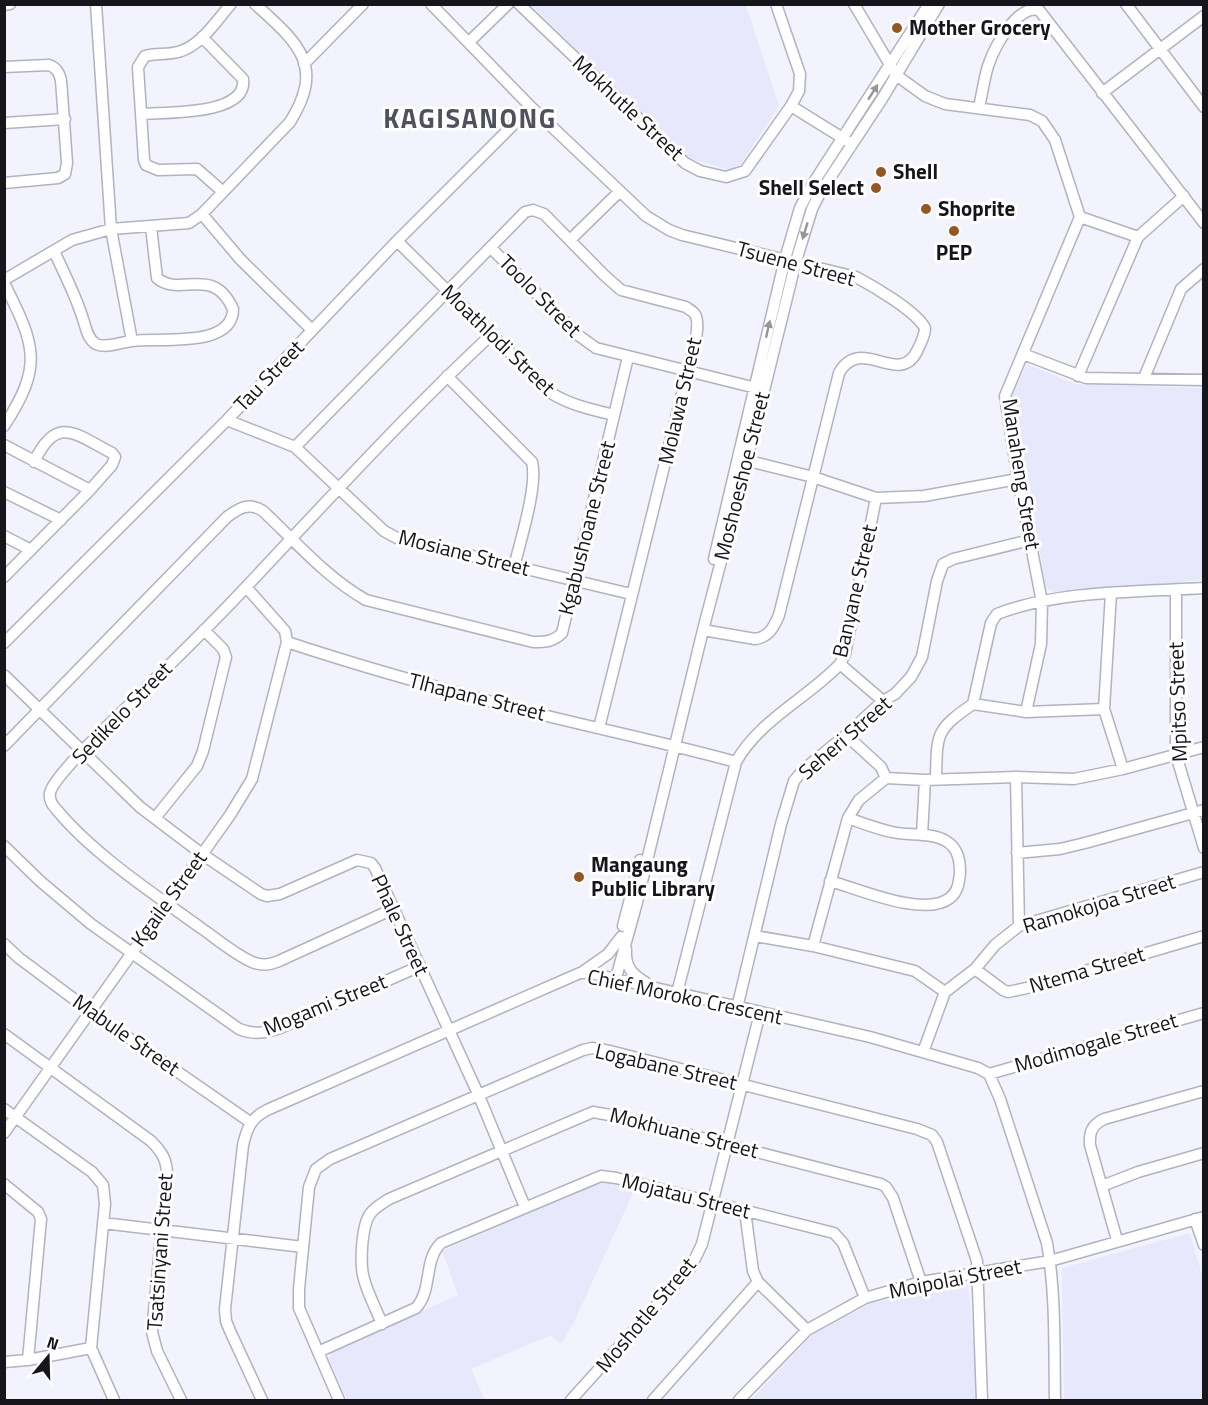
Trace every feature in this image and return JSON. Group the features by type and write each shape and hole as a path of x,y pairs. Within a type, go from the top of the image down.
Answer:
{"street":[{"path":"4,5 10,4"},
{"path":"96,4 111,229 132,340"},
{"path":"222,191 196,169 158,170 146,165 138,68 142,59 150,55 178,52 202,37 231,4"},
{"path":"4,426 18,405 29,379 32,348 24,323 4,282 72,240 111,229 189,223 202,214 294,115 305,93 304,64 300,50 283,29 255,4"},
{"path":"304,64 363,4"},
{"name":"Tsuene Street","path":"431,4 531,107 646,216 669,230 856,277 884,294 915,317 925,328 923,339 914,358 908,363 896,365 863,357 847,362 842,367 778,615 772,630 762,638 755,639 703,630"},
{"path":"469,42 508,4"},
{"name":"Mokhutle Street","path":"519,4 685,163 700,171 726,177 745,171 799,91 800,74 776,4"},
{"name":"Moshoeshoe Street","path":"893,70 929,4"},
{"name":"Moshoeshoe Street","path":"614,978 790,260 812,209 848,141 939,4"},
{"path":"1126,4 1203,107"},
{"path":"855,5 893,70 925,96 940,103 1030,115 1046,125 1054,140 1080,217 1138,237"},
{"path":"979,108 987,69 996,48 1012,22 1022,13 1033,8 1041,11 1203,223"},
{"path":"1102,93 1203,16"},
{"path":"141,114 206,109 225,105 240,93 244,84 243,79 202,37"},
{"path":"4,67 41,64 55,67 61,80 68,163 65,174 58,178 4,183"},
{"path":"791,106 848,141"},
{"name":"Tau Street","path":"4,643 226,420 397,241 531,107"},
{"path":"4,123 64,119"},
{"path":"570,240 620,191"},
{"path":"1078,376 1138,237 1184,196"},
{"name":"Molawa Street","path":"295,447 525,212 533,210 544,214 621,290 686,307 695,314 697,333 598,728"},
{"path":"202,214 240,259 312,330"},
{"name":"Manaheng Street","path":"1026,712 1041,644 1042,602 1018,479 1005,396 1080,217"},
{"path":"54,251 80,308 89,338 96,344 108,345 132,340 207,336 221,331 229,324 233,306 210,285 204,283 172,285 165,284 157,278 151,227"},
{"name":"Moathlodi Street","path":"397,241 551,393 559,398 614,416"},
{"name":"Toolo Street","path":"491,248 578,335 596,348 759,389"},
{"path":"1144,378 1181,289 1203,269"},
{"name":"Sedikelo Street","path":"393,909 279,961 262,965 250,961 166,903 89,842 51,803 50,798 53,785 83,751 246,587 291,537 447,376 492,334"},
{"path":"1023,354 1078,376 1094,379 1203,380"},
{"name":"Kgabushoane Street","path":"40,710 227,517 240,508 248,506 263,511 335,579 366,600 533,642 554,640 562,633 628,357"},
{"path":"447,376 532,462 533,476 529,501 514,567"},
{"name":"Mosiane Street","path":"226,420 295,447 384,531 396,538 631,594"},
{"path":"4,577 90,490 112,465 115,455 66,432 51,435 41,447 34,462"},
{"path":"4,445 90,490"},
{"name":"Moshoeshoe Street","path":"672,744 703,630 742,460"},
{"name":"Banyane Street","path":"742,460 813,477 876,498 924,496 1018,479"},
{"path":"4,492 61,520"},
{"name":"Banyane Street","path":"677,993 736,762 742,751 756,736 840,664 876,498"},
{"path":"4,536 32,550"},
{"name":"Seheri Street","path":"737,1008 781,824 794,781 803,770 883,701 906,685 922,657 937,581 943,564 953,559 1030,540"},
{"path":"246,587 285,631 287,642"},
{"path":"922,835 937,747 942,731 953,718 973,704 984,651 994,618 1003,612 1042,602 1111,593 1203,588"},
{"name":"Mpitso Street","path":"1176,590 1176,755 1198,812 1203,848"},
{"path":"1111,593 1104,709 1123,769"},
{"path":"155,818 197,766 214,706 226,657 223,649 204,630"},
{"name":"Tlhapane Street","path":"287,642 368,669 736,762"},
{"name":"Kgaile Street","path":"4,1133 244,794 252,779 287,642"},
{"path":"840,664 883,701"},
{"name":"Phale Street","path":"4,675 155,818 245,884 267,896 280,894 357,860 371,862 479,1096 525,1207"},
{"path":"973,704 1026,712 1104,709"},
{"path":"4,746 40,710"},
{"path":"846,735 881,767 886,778"},
{"path":"813,946 848,818 858,800 886,778 1074,779 1123,769 1203,747"},
{"path":"1016,777 1019,926"},
{"path":"1017,853 1060,849 1198,812"},
{"path":"830,881 904,903 925,906 950,899 958,886 960,864 958,854 946,841 922,835 891,832 848,818"},
{"name":"Mogami Street","path":"4,846 62,900 239,1029 257,1034 280,1028 420,966"},
{"name":"Ramokojoa Street","path":"945,992 975,969 995,945 1019,926 1203,872"},
{"path":"755,936 813,946 915,971 945,992 923,1052"},
{"name":"Ntema Street","path":"975,969 1008,992 1203,936"},
{"path":"580,973 608,954 624,938"},
{"path":"624,938 629,969 635,976 656,988"},
{"name":"Mabule Street","path":"4,944 19,958 90,1011 250,1122"},
{"name":"Chief Moroko Crescent","path":"250,1122 256,1115 267,1110 580,973 614,978 870,1037 978,1068 989,1074"},
{"name":"Modimogale Street","path":"989,1074 1203,1012"},
{"name":"Moshotle Street","path":"571,1401 692,1266 702,1244 760,1013"},
{"name":"Tsatsinyani Street","path":"4,1034 152,1141 161,1151 167,1166 167,1175 152,1332 157,1351 181,1401"},
{"name":"Logabane Street","path":"339,1401 299,1308 309,1187 316,1169 322,1163 592,1048 918,1129 932,1136 937,1142 977,1261 982,1401"},
{"path":"989,1074 1000,1099 1043,1228 1050,1261 1055,1401"},
{"path":"1117,1240 1090,1133 1096,1124 1104,1119 1203,1091"},
{"path":"4,1109 99,1178 105,1194 91,1348 114,1401"},
{"name":"Mokhuane Street","path":"382,1324 365,1283 362,1265 364,1237 371,1213 389,1199 593,1112 606,1113 872,1180 886,1187 895,1202 921,1282"},
{"path":"250,1122 243,1145 226,1298 226,1321 262,1401"},
{"path":"1102,1186 1203,1154"},
{"name":"Mojatau Street","path":"318,1352 416,1308 427,1287 432,1253 441,1243 601,1176 837,1235 843,1243 865,1298"},
{"path":"4,1184 38,1212 41,1219 28,1360"},
{"path":"745,1211 753,1270 758,1282 807,1330"},
{"path":"1199,1218 1203,1245"},
{"name":"Moipolai Street","path":"739,1401 807,1330 865,1298 921,1282 1050,1261 1199,1218"},
{"path":"103,1223 303,1247"},
{"path":"653,1401 758,1282"},
{"path":"4,1362 28,1360 91,1348"}],"shaded area":[{"path":"531,5 746,5 779,106 741,164 730,170 690,159"},
{"path":"1027,364 1075,384 1203,388 1203,580 1056,594 1046,587 1012,395"},
{"path":"604,1183 635,1189 575,1320 561,1344 551,1335 471,1369 485,1400 347,1400 329,1359 331,1352 458,1295 442,1251 593,1185"},
{"path":"1190,1233 1203,1279 1203,1400 1064,1400 1062,1268"},
{"path":"968,1282 978,1400 751,1400 812,1335 872,1303"}],"place":[{"name":"Mother Grocery","path":"897,28"},
{"name":"Shell","path":"881,172"},
{"name":"Shell Select","path":"876,188"},
{"name":"Shoprite","path":"926,209"},
{"name":"PEP","path":"954,231"},
{"name":"Mangaung Public Library","path":"579,877"}],"district":[{"name":"KAGISANONG","path":"470,119"}]}
